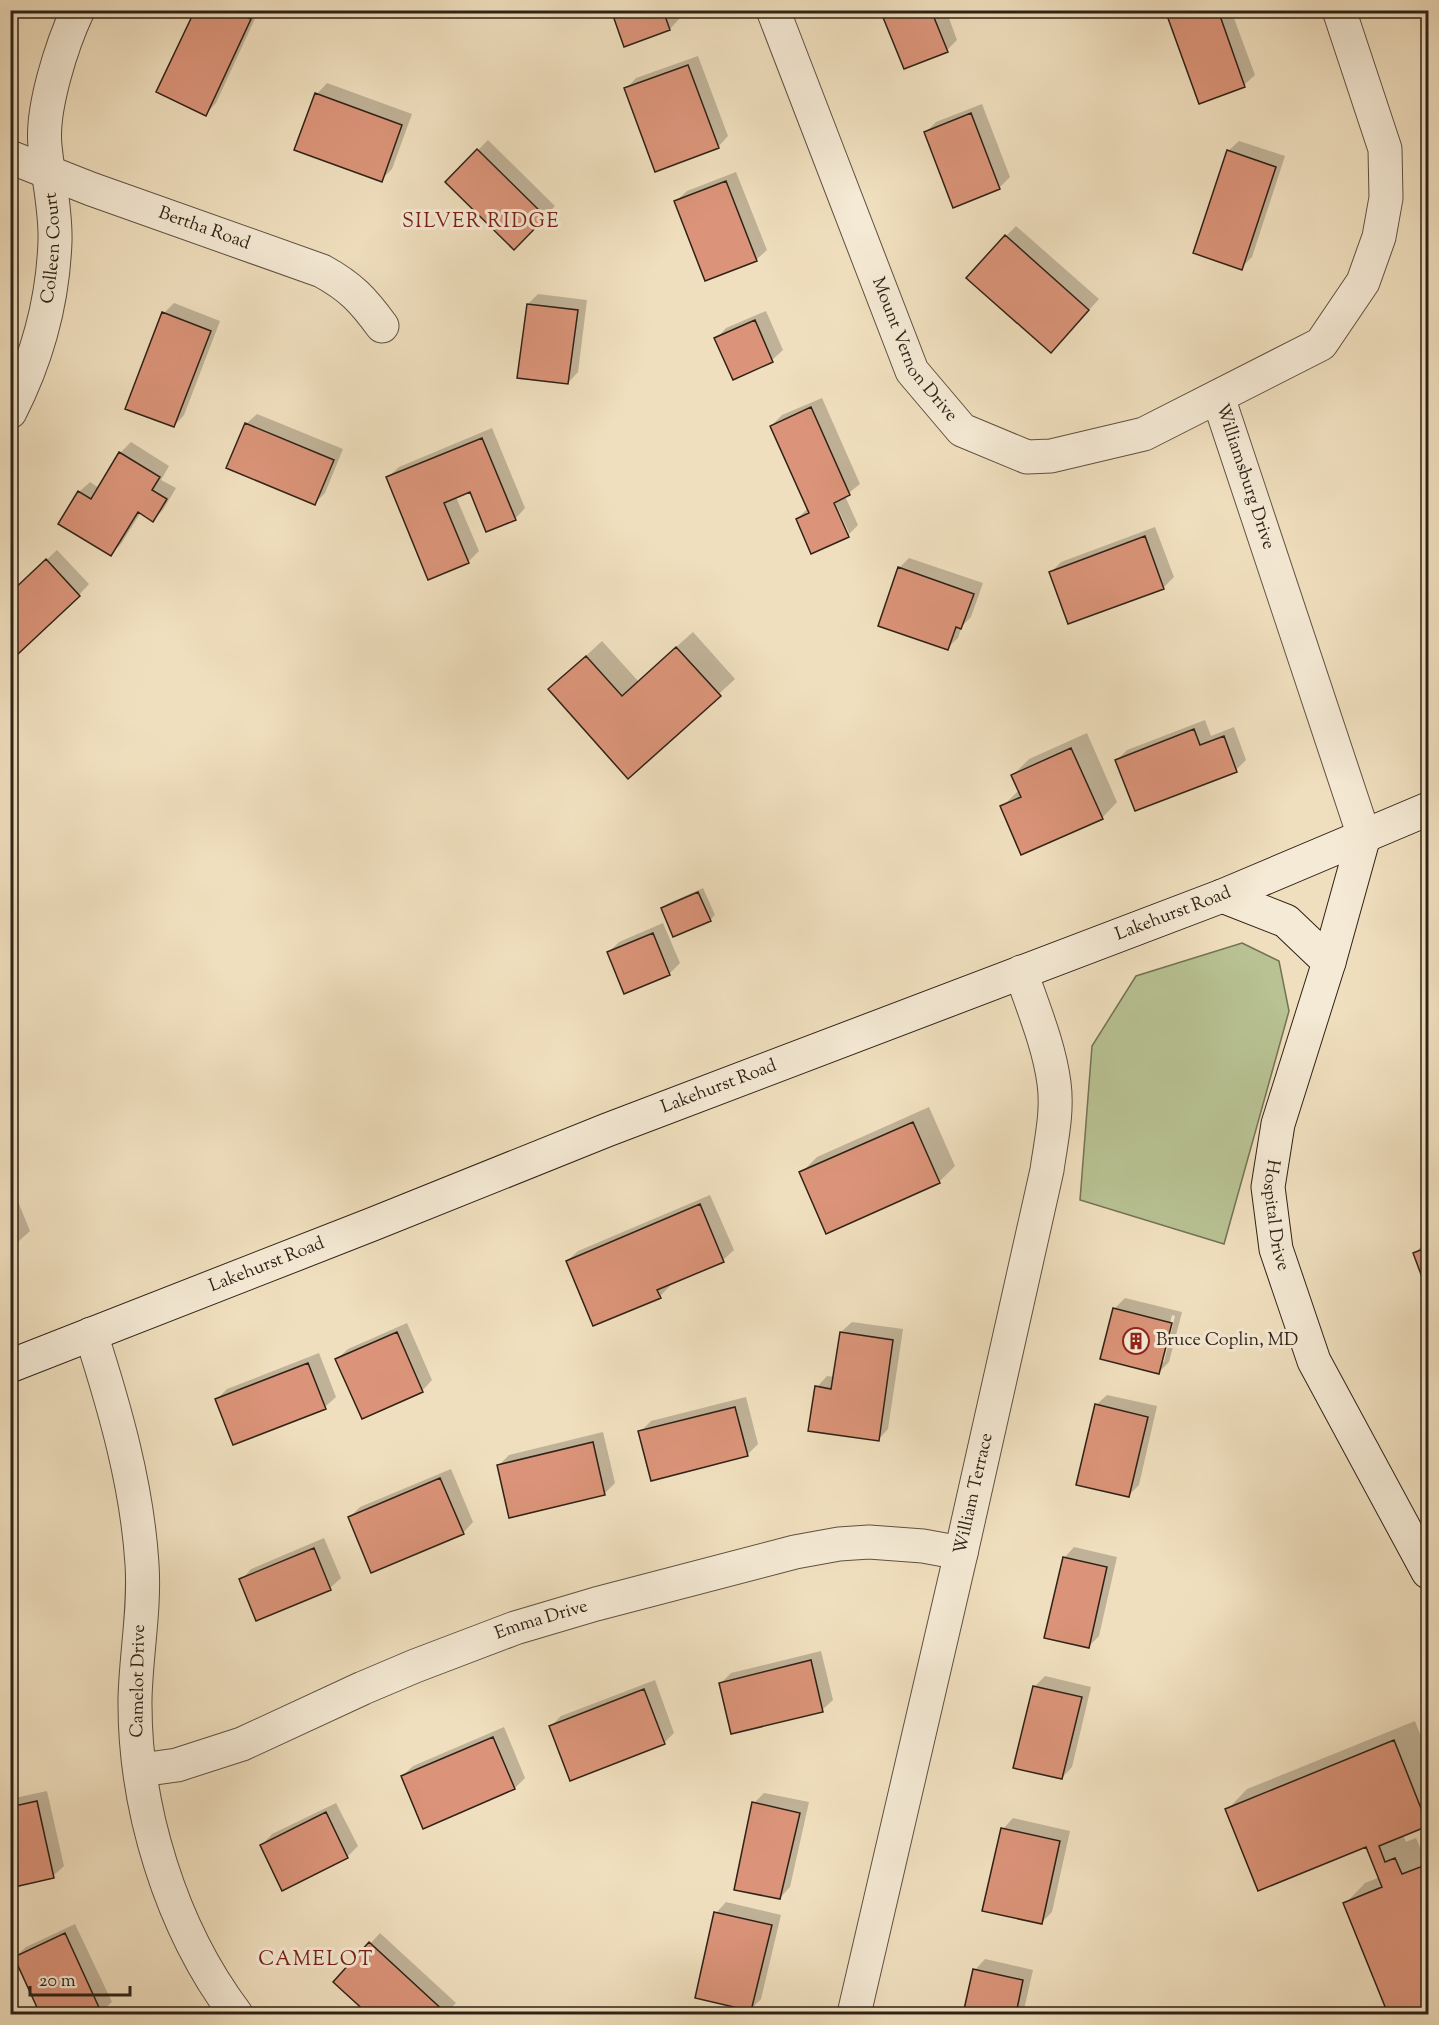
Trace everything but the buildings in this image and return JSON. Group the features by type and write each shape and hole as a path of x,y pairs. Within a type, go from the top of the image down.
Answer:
{"street":[{"name":"Colleen Court","path":"10,412 42,330 49,294 55,241 50,174 44,145 46,122 57,64 68,30 78,10"},
{"name":"Mount Vernon Drive","path":"773,10 912,371 962,430 1027,457 1051,456 1144,434 1218,397"},
{"name":"Williamsburg Drive","path":"1339,10 1385,149 1386,198 1379,237 1363,282 1321,344 1218,397 1364,836"},
{"name":"Bertha Road","path":"10,157 50,174 322,271 343,282 362,299 382,326"},
{"name":"Lakehurst Road","path":"10,1366 607,1130 1222,896 1428,809"},
{"name":"Hospital Drive","path":"1364,836 1329,962 1278,1124 1268,1187 1276,1249 1314,1361 1428,1572"},
{"path":"1222,896 1286,921 1329,962"},
{"name":"William Terrace","path":"854,2014 1047,1170 1055,1110 1054,1084 1049,1056 1021,972"},
{"name":"Camelot Drive","path":"91,1334 128,1465 141,1541 142,1595 135,1702 136,1739 152,1830 171,1896 206,1969 236,2014"},
{"name":"Emma Drive","path":"141,1770 177,1765 242,1744 415,1666 515,1628 596,1604 795,1552 839,1544 886,1543 923,1546 961,1553"}],"green space":[{"path":"1242,943 1279,961 1289,1011 1224,1244 1080,1200 1092,1046 1136,976"}],"place":[{"name":"Bruce Coplin, MD","path":"1136,1341"}],"district":[{"name":"SILVER RIDGE","path":"481,222"},
{"name":"CAMELOT","path":"316,1960"}]}
